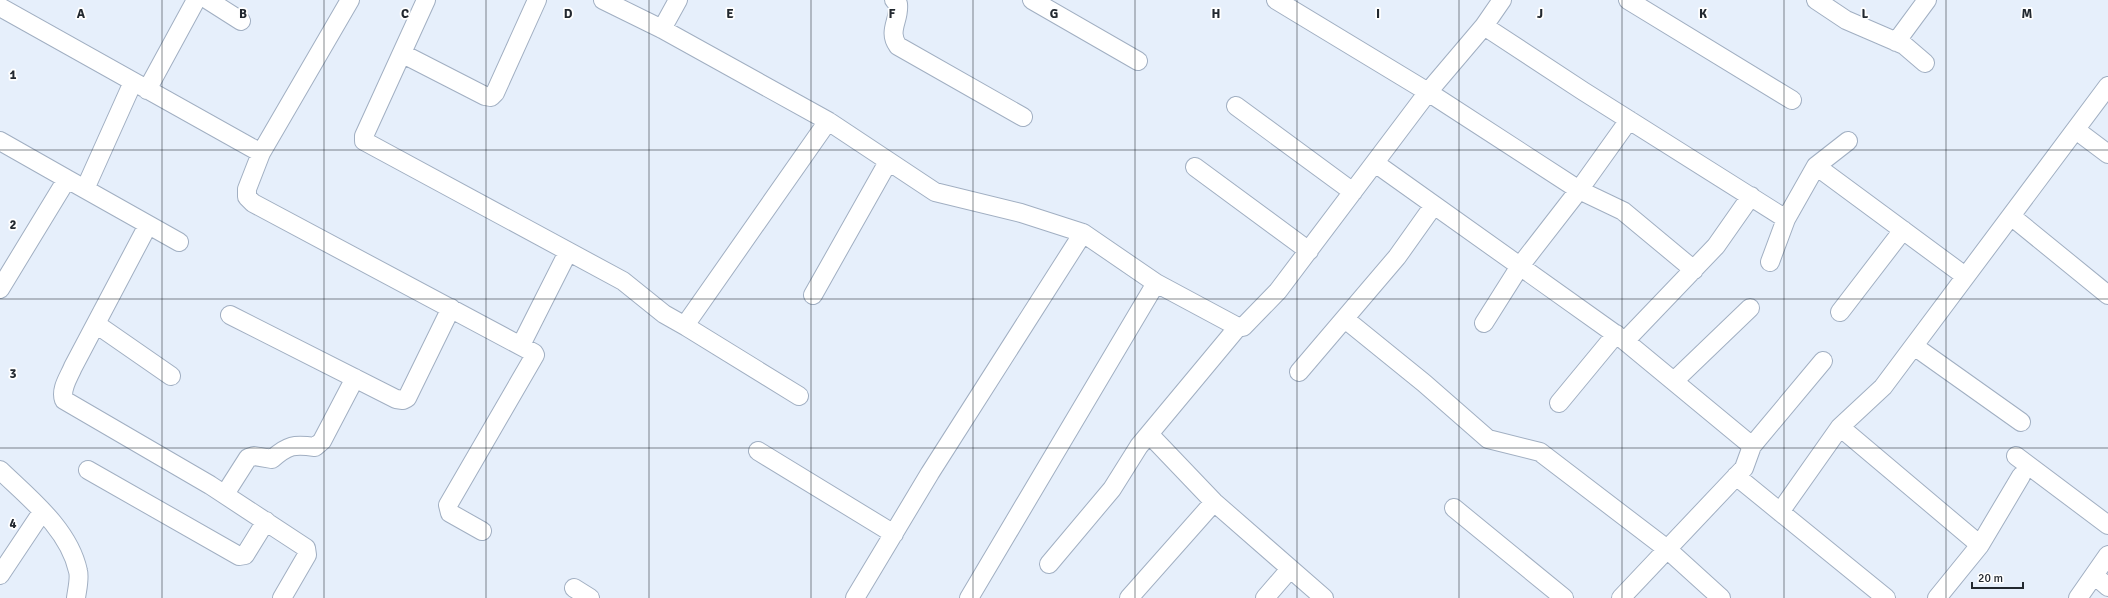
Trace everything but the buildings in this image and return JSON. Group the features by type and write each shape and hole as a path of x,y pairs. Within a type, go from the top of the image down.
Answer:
{"street":[{"path":"84,189 140,86 196,0"},
{"path":"208,0 241,21"},
{"path":"350,0 260,153 247,188 246,197 253,203 533,351 534,355 448,505 450,513 482,531"},
{"path":"426,0 403,54 364,136 364,141 623,281 664,314 799,396"},
{"path":"403,54 485,96 491,97 495,93 537,0"},
{"path":"603,0 662,29 828,121 935,192 1021,213 1083,233 1156,283 1238,327 1243,327 1252,320 1278,292 1428,92 1484,26 1502,0"},
{"path":"662,29 678,0"},
{"path":"1032,0 1138,61"},
{"path":"1276,0 1428,92 1579,190 1623,211 1694,270"},
{"path":"1628,0 1792,100"},
{"path":"1816,0 1846,20 1904,46 1924,63"},
{"path":"1896,42 1927,0"},
{"path":"897,1 899,8 892,31 893,40 898,46 1023,117"},
{"path":"0,7 260,153"},
{"path":"1484,26 1628,120 1786,218"},
{"path":"1780,512 1840,427 1883,387 2108,86"},
{"path":"1236,106 1353,192"},
{"path":"1484,323 1520,266 1579,190 1628,120"},
{"path":"687,327 688,321 828,121"},
{"path":"2076,130 2108,154"},
{"path":"0,141 179,242"},
{"path":"1770,262 1786,218 1816,166 1848,141"},
{"path":"813,295 888,162"},
{"path":"1375,163 1620,338 1752,446"},
{"path":"1195,166 1309,251"},
{"path":"1816,166 1965,276"},
{"path":"0,289 67,179"},
{"path":"1559,403 1620,338 1694,270 1716,246 1751,196"},
{"path":"1299,372 1397,257 1434,205"},
{"path":"2011,216 2108,295"},
{"path":"148,224 62,391 64,400 225,494 306,548 306,555 282,598"},
{"path":"1840,312 1904,230"},
{"path":"855,598 1083,233"},
{"path":"521,345 568,252"},
{"path":"976,595 1156,283"},
{"path":"230,315 396,399 403,400 408,398 451,308"},
{"path":"1674,381 1750,308"},
{"path":"1345,319 1424,383 1488,439 1540,452 1667,549 1721,598"},
{"path":"96,324 172,376"},
{"path":"1049,564 1112,489 1149,434 1238,327"},
{"path":"1914,346 2020,422"},
{"path":"1621,598 1744,468 1752,446 1824,361"},
{"path":"225,494 248,458 254,456 272,459 284,448 299,444 315,448 322,441 354,378"},
{"path":"1840,427 1980,545"},
{"path":"1149,434 1214,502 1324,598"},
{"path":"758,451 894,534"},
{"path":"2016,456 2108,525"},
{"path":"0,470 42,512 65,539 78,572 76,598"},
{"path":"88,470 239,556 245,555 266,521"},
{"path":"1736,476 1886,598"},
{"path":"1937,598 1980,545 2021,476"},
{"path":"1128,598 1214,502"},
{"path":"1454,508 1564,598"},
{"path":"0,576 42,512"},
{"path":"2078,598 2108,555"},
{"path":"1265,598 1290,569"},
{"path":"2094,575 2108,587"},
{"path":"574,588 590,598"}]}
